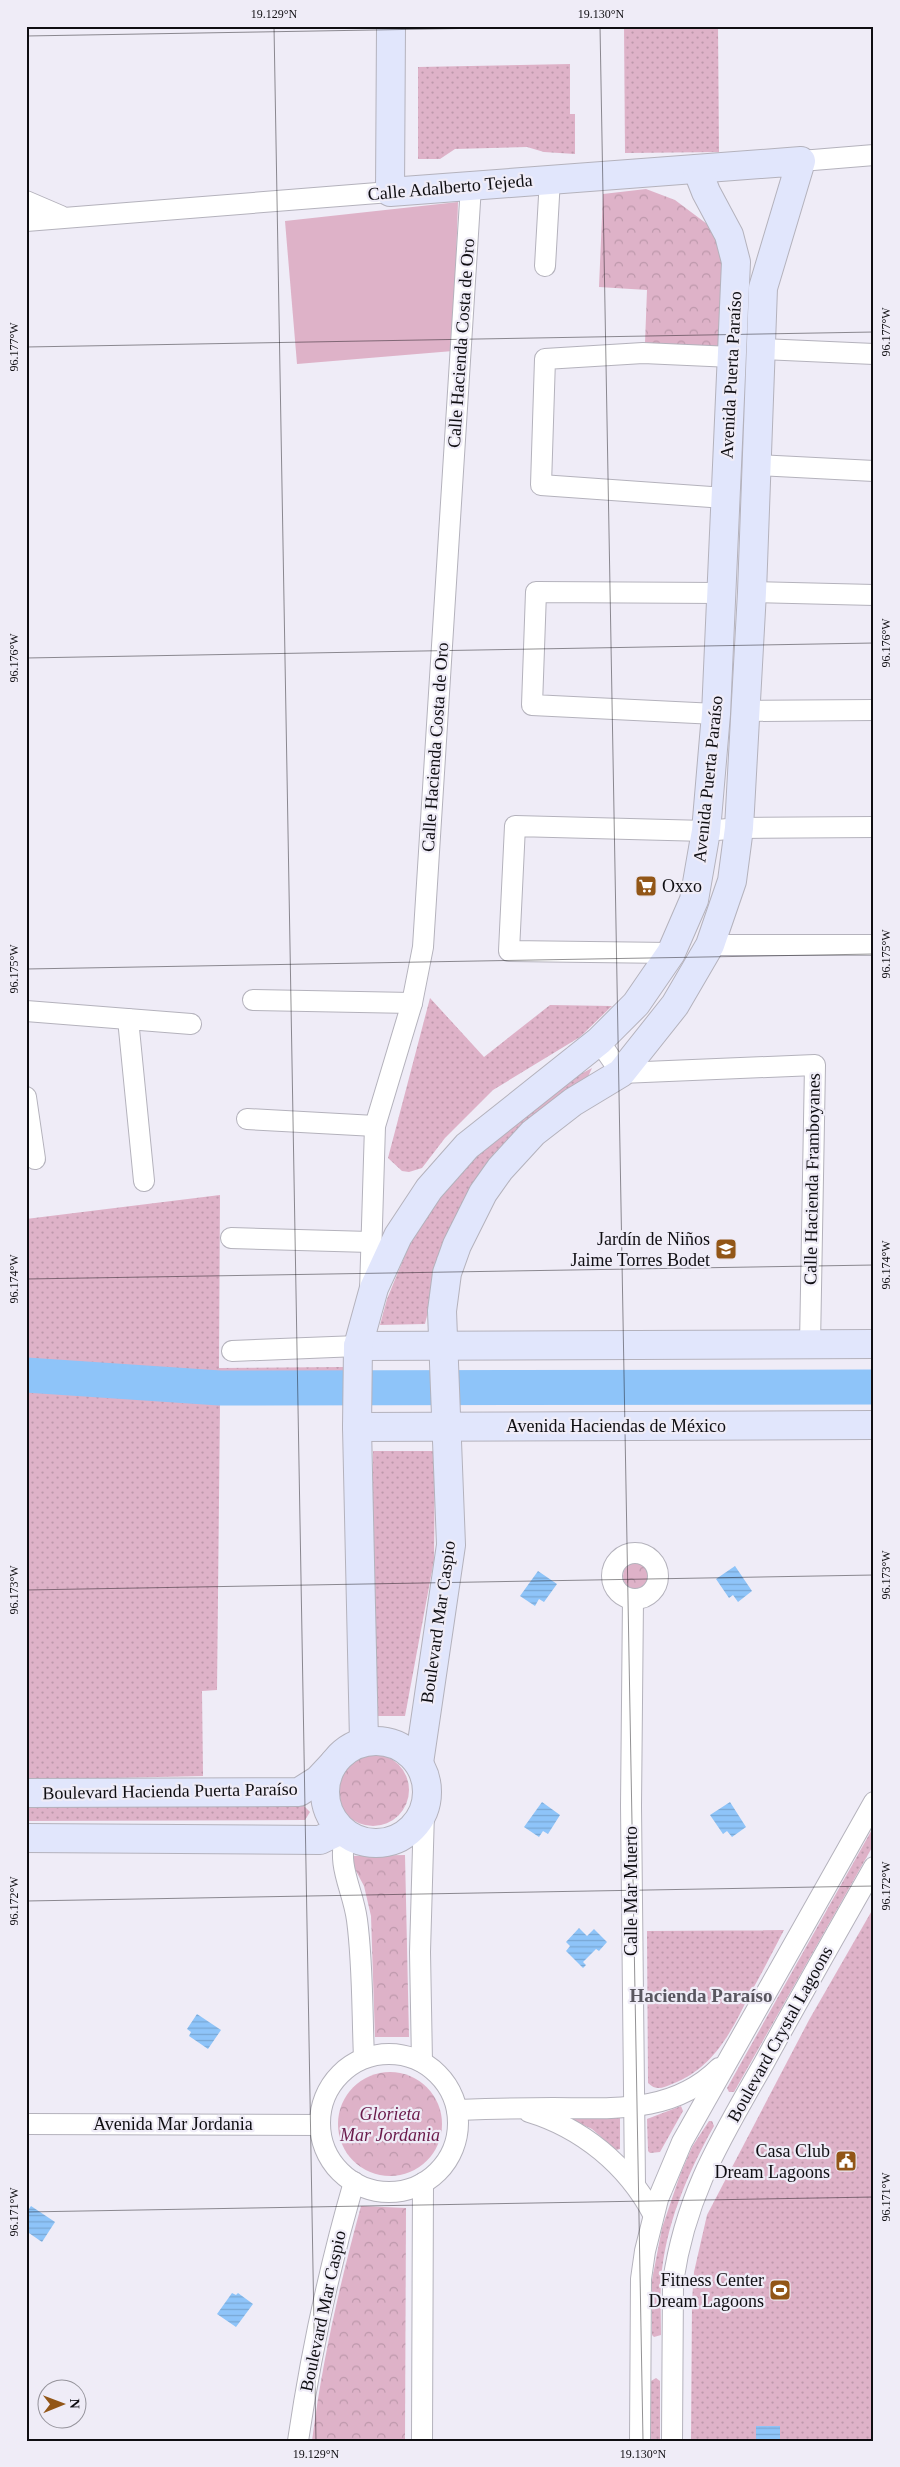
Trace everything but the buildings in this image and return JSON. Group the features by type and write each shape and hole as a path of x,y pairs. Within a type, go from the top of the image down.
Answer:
{"street":[{"path":"390,192 391,26"},
{"name":"Calle Adalberto Tejeda","path":"26,221 874,155"},
{"name":"Avenida Puerta Paraíso","path":"443,1354 442,1311 447,1273 457,1245 483,1193 500,1169 534,1133 573,1102 621,1073 675,1004 710,945 732,881 739,828 746,711 763,288 801,161"},
{"name":"Avenida Puerta Paraíso","path":"358,1354 369,1303 386,1261 428,1189 467,1146 599,1041 636,1004 671,953 694,900 706,831 716,714 736,262 729,235 706,192 697,169"},
{"path":"545,266 550,179"},
{"name":"Calle Hacienda Costa de Oro","path":"369,1303 375,1126 412,1003 423,947 470,186"},
{"path":"26,201 65,218"},
{"path":"736,262 770,260"},
{"path":"762,349 874,354"},
{"path":"726,498 541,484 546,358 643,353 732,357"},
{"path":"757,465 874,471"},
{"path":"716,714 532,705 536,592 720,593"},
{"path":"752,592 874,595"},
{"path":"746,711 874,710"},
{"path":"671,953 509,951 515,826 706,831 739,828 874,827"},
{"path":"710,945 874,945"},
{"path":"253,1000 412,1003"},
{"path":"26,1011 191,1024"},
{"path":"128,1019 144,1181"},
{"path":"599,1041 621,1073"},
{"name":"Calle Hacienda Framboyanes","path":"621,1073 815,1065 810,1345"},
{"path":"26,1096 35,1159"},
{"path":"248,1119 375,1126"},
{"path":"231,1238 370,1242"},
{"path":"232,1351 443,1354 874,1344"},
{"path":"358,1354 364,1741"},
{"name":"Boulevard Mar Caspio","path":"419,1763 451,1545 443,1354"},
{"name":"Avenida Haciendas de México","path":"358,1427 446,1418 874,1426"},
{"name":"Calle Mar Muerto","path":"633,1599 631,1816 635,2184"},
{"path":"422,2062 420,1952 424,1812 428,1787 419,1763 404,1748 385,1740 364,1741 346,1749 333,1764 324,1786 328,1810 343,1832 367,1843 390,1842 410,1831 424,1812"},
{"name":"Boulevard Hacienda Puerta Paraíso","path":"26,1793 299,1792 318,1780 333,1764"},
{"name":"Boulevard Crystal Lagoons","path":"640,2441 641,2279 653,2214 669,2170 707,2098 874,1802"},
{"path":"26,1838 320,1840 343,1832"},
{"path":"343,1832 342,1848 345,1879 357,1918 364,2058"},
{"name":"Boulevard Crystal Lagoons","path":"672,2441 673,2282 682,2233 699,2183 735,2114 874,1867"},
{"path":"393,2053 422,2062 438,2074 450,2091 457,2110 457,2132 452,2152 440,2170 423,2183 406,2190 388,2192 370,2190 340,2172 329,2158 322,2142 320,2124 327,2092 336,2078 349,2066 364,2058 393,2053"},
{"path":"457,2110 633,2108 683,2093 701,2083 731,2056"},
{"path":"707,2098 735,2114"},
{"path":"515,2108 555,2123 589,2141 603,2151 635,2184 653,2214"},
{"name":"Avenida Mar Jordania","path":"26,2124 320,2124"},
{"name":"Boulevard Mar Caspio","path":"298,2441 308,2368 330,2266 354,2182"},
{"path":"422,2441 423,2183"},
{"path":"640,2362 672,2362"}],"green space":[{"path":"624,26 718,26 719,152 625,153"},
{"path":"570,64 570,114 575,114 575,154 544,152 527,147 455,149 440,159 418,159 418,67"},
{"path":"646,189 675,200 711,227 725,254 720,348 645,343 647,290 599,287 603,194"},
{"path":"458,202 453,351 297,364 285,221"},
{"path":"430,998 484,1057 550,1005 612,1006 580,1037 493,1090 445,1138 422,1168 409,1172 402,1171 388,1158"},
{"path":"592,1068 587,1079 537,1116 430,1303 425,1324 380,1325 387,1299 408,1248 436,1200 470,1158 575,1077"},
{"path":"220,1195 219,1368 344,1367 345,1455 344,1403 220,1405 217,1690 202,1691 203,1776 26,1780 26,1219"},
{"path":"373,1451 435,1451 434,1560 405,1716 373,1716"},
{"path":"636,1563 645,1567 649,1576 645,1585 636,1589 627,1585 623,1576 627,1567"},
{"path":"373,1754 393,1760 403,1770 409,1790 403,1810 393,1820 373,1826 353,1820 343,1810 337,1790 343,1770 353,1760"},
{"path":"303,1805 310,1812 305,1820 26,1821 26,1807"},
{"path":"874,1826 874,1844 734,2092 729,2092 727,2088"},
{"path":"405,1855 409,2037 375,2037 371,1916 364,1886 348,1856"},
{"path":"874,1907 874,2441 691,2441 694,2272 707,2215 809,2020"},
{"path":"784,1930 736,2022 710,2059 687,2077 663,2088 651,2086 648,2083 647,1931"},
{"name":"Glorieta Mar Jordania","path":"390,2072 410,2076 427,2087 438,2104 442,2124 438,2144 427,2161 410,2172 390,2176 370,2172 353,2161 342,2144 338,2124 342,2104 353,2087 370,2076"},
{"path":"681,2106 683,2111 660,2152 650,2153 648,2151 647,2119"},
{"path":"620,2116 620,2149 616,2150 592,2129 568,2118"},
{"path":"709,2121 712,2121 714,2126 686,2182 672,2220 663,2261 661,2281 661,2335 654,2337 652,2335 652,2280 662,2228 680,2175 692,2147"},
{"path":"361,2206 406,2208 405,2441 312,2441 332,2322"},
{"path":"656,2378 660,2381 660,2441 651,2441 651,2381"}],"water":[{"path":"735,1566 752,1591 738,1602 733,1595 729,1598 716,1579"},
{"path":"538,1571 557,1584 544,1602 539,1599 535,1606 520,1596"},
{"path":"542,1802 560,1815 548,1834 543,1831 539,1837 524,1827"},
{"path":"730,1802 746,1827 732,1837 727,1831 723,1834 710,1815"},
{"path":"579,1928 587,1936 594,1929 607,1942 599,1951 596,1949 583,1962 586,1965 583,1968 566,1951 570,1946 566,1942"},
{"path":"197,2014 221,2030 208,2049 189,2036 191,2032 187,2029"},
{"path":"31,2206 55,2222 42,2242 26,2231 26,2213"},
{"path":"232,2293 236,2295 238,2293 253,2304 236,2327 217,2314"},
{"path":"756,2426 780,2426 780,2441 756,2441"}],"waterway":[{"path":"26,1375 220,1388 874,1387"}],"place":[{"name":"Oxxo","path":"646,886"},
{"name":"Jardín de Niños Jaime Torres Bodet","path":"726,1249"},
{"name":"Casa Club Dream Lagoons","path":"846,2161"},
{"name":"Fitness Center Dream Lagoons","path":"780,2290"}],"district":[{"name":"Hacienda Paraíso","path":"701,1995"}]}
